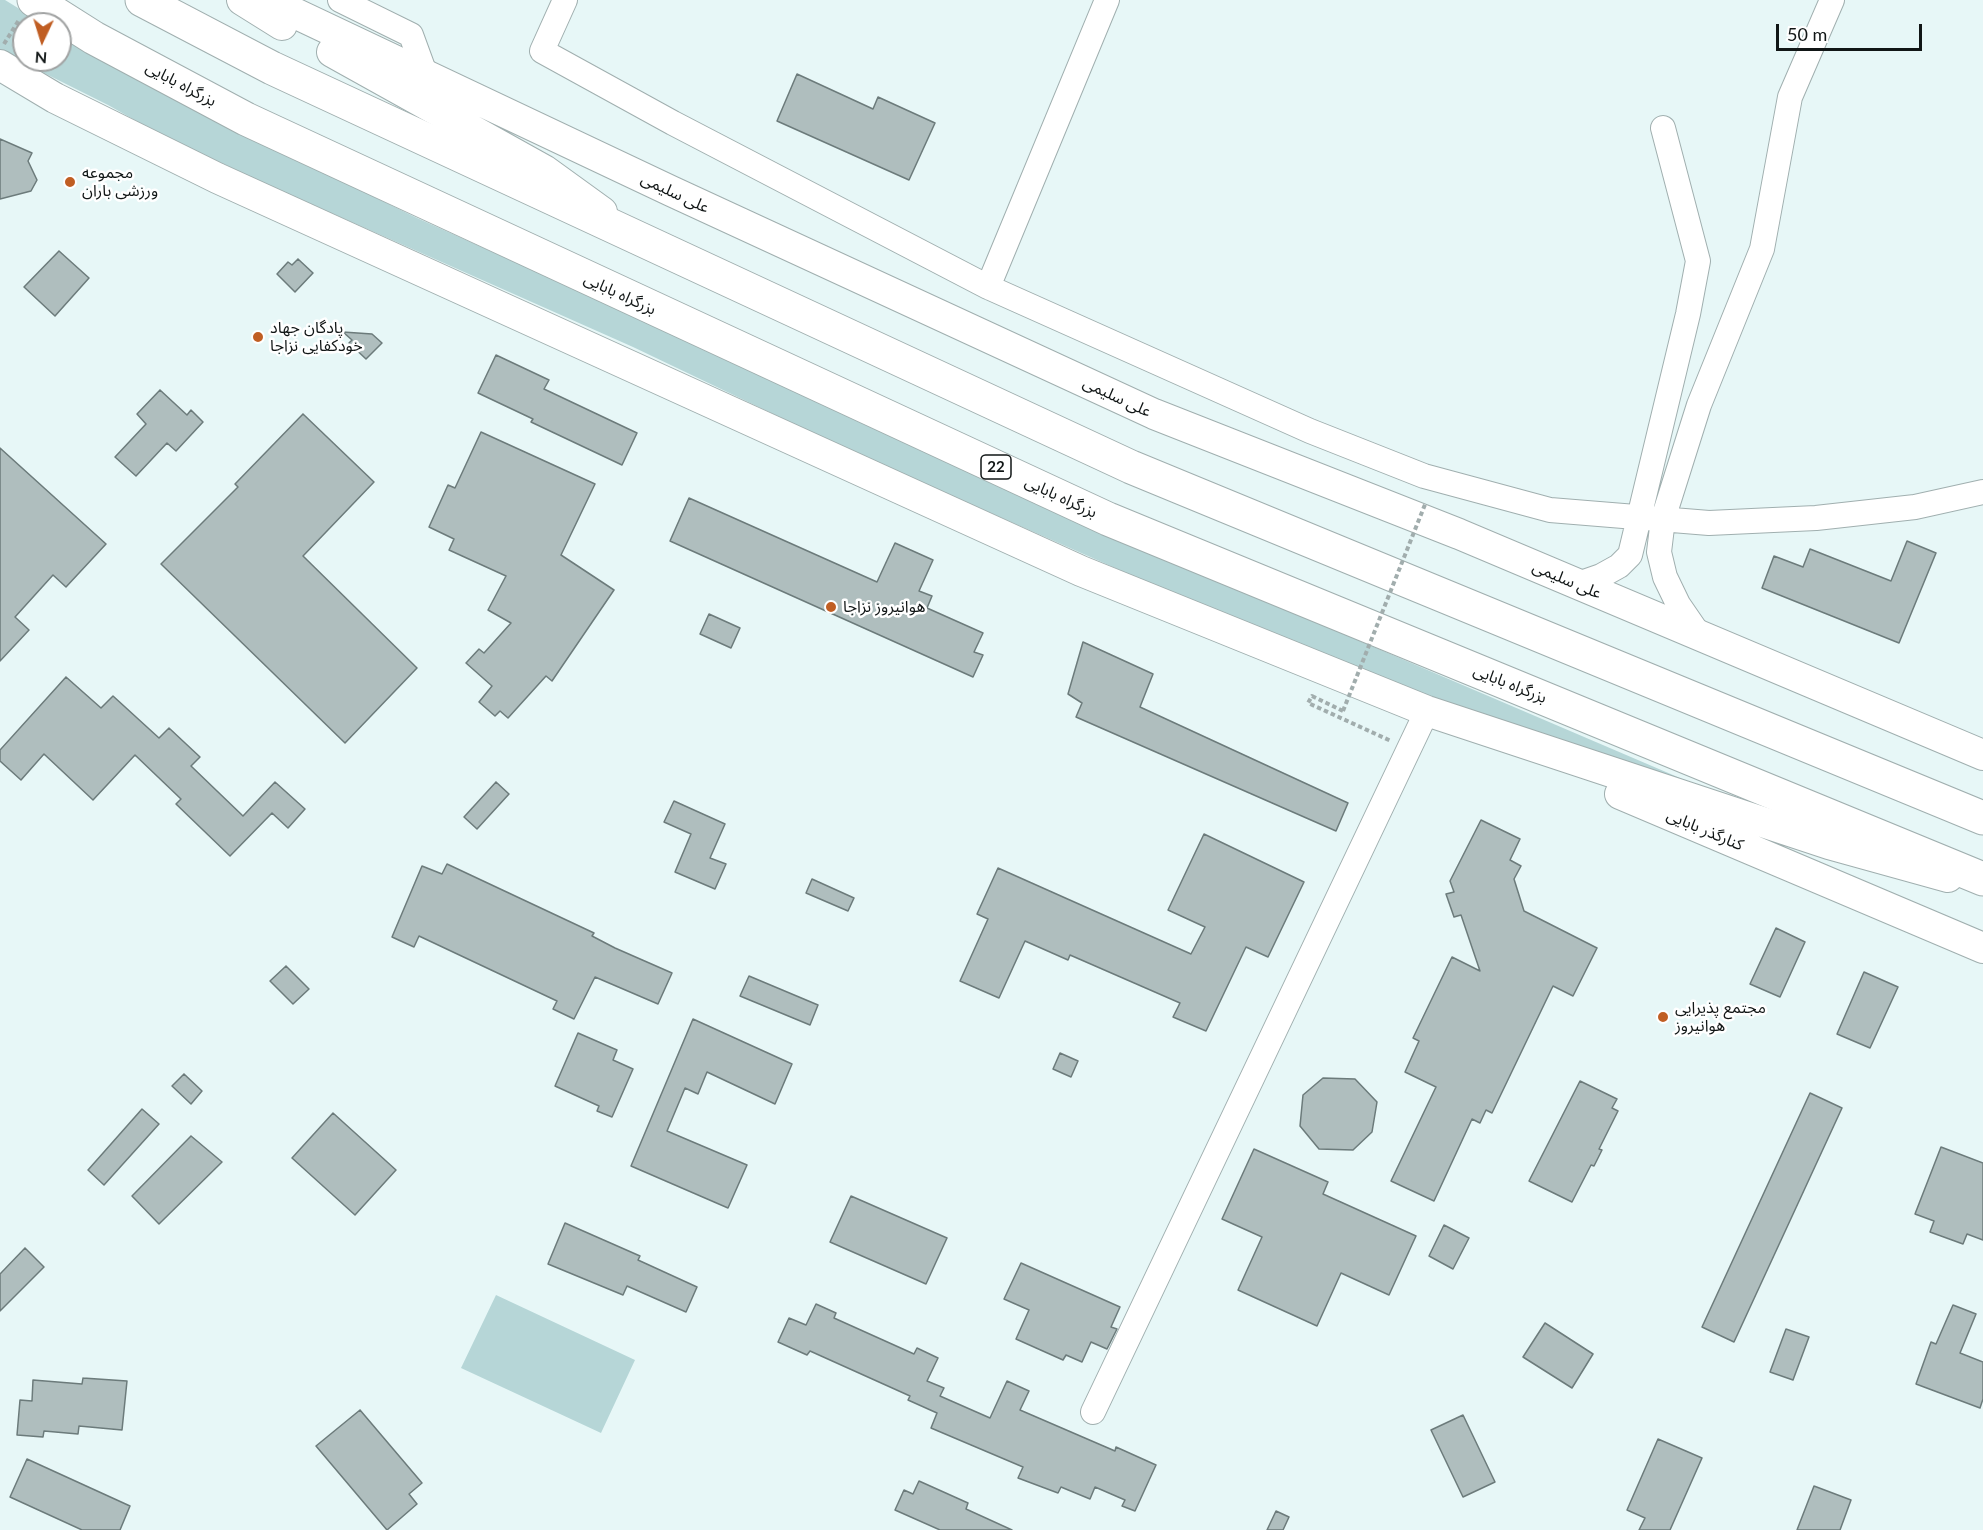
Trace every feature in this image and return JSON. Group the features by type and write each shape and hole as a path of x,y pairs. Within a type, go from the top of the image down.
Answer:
{"highway":[{"path":"142,0 272,68 646,244 1131,467 1983,818"},
{"name":"بزرگراه بابایی","path":"30,5 246,119 1108,519 1983,879"}],"main road":[{"path":"242,0 264,15 544,170 646,244"},
{"name":"علی سلیمی","path":"267,0 1154,414 1438,526 1983,755"},
{"path":"0,65 55,98 217,178 1059,562 1427,711 1829,844 1983,887"},
{"name":"کنارگذر بابایی","path":"1427,711 1983,948"}],"street":[{"path":"340,0 411,36 426,76"},
{"path":"565,0 542,51 673,123 988,287 1310,431 1424,476 1550,510 1709,523 1816,518 1915,507 1983,492"},
{"path":"988,287 1107,0"},
{"path":"1578,584 1610,571 1630,555 1651,517 1762,249 1790,97 1832,0"},
{"path":"1662,128 1698,261 1651,517 1665,577 1678,604 1700,636"},
{"path":"1093,1412 1427,711"}],"path":[{"path":"0,50 30,5"},
{"path":"1409,749 1308,703 1312,696 1343,711 1426,502"}],"shaded area":[{"path":"0,0 5,0 24,12 12,12 12,57 0,51"},
{"path":"72,40 203,113 417,218 1271,603 1708,790 1507,732 1174,594 855,453 633,347 266,184 156,132 42,72 72,72"},
{"path":"496,1295 635,1360 601,1433 461,1368"}],"building":[{"path":"797,74 873,109 878,97 935,123 909,180 777,121"},
{"path":"0,139 32,153 28,161 37,180 31,191 0,199"},
{"path":"59,251 89,278 55,316 24,287"},
{"path":"298,259 313,273 295,292 277,274 288,262 292,265"},
{"path":"343,332 372,334 382,343 366,359 349,343 352,340"},
{"path":"496,355 549,380 544,389 637,433 622,465 531,422 533,419 478,393"},
{"path":"160,390 187,415 191,410 203,422 176,451 167,443 136,476 115,457 146,424 137,414"},
{"path":"303,414 374,482 303,556 417,668 345,743 161,564 238,487 235,484"},
{"path":"481,432 595,484 561,555 614,590 552,681 546,676 508,718 500,711 495,716 479,702 492,686 466,663 479,649 484,653 511,623 488,610 506,576 449,550 454,539 429,527 448,485 455,488"},
{"path":"0,448 106,544 66,587 53,575 15,617 29,630 0,661"},
{"path":"689,498 877,582 895,543 933,560 919,591 932,596 927,608 983,633 974,652 983,655 973,677 670,541"},
{"path":"1907,541 1936,553 1899,643 1762,588 1774,556 1803,567 1810,549 1891,581"},
{"path":"709,614 740,628 731,648 700,634"},
{"path":"1083,642 1153,674 1140,707 1348,803 1336,831 1076,717 1082,703 1068,694"},
{"path":"66,677 101,708 113,696 159,738 169,728 200,757 191,766 243,816 275,782 305,809 288,828 272,813 230,856 176,804 181,799 135,755 93,800 44,754 21,780 0,761 0,750"},
{"path":"496,782 509,794 477,829 464,817"},
{"path":"674,801 725,824 710,858 726,864 715,889 675,872 691,834 664,822"},
{"path":"1481,820 1520,839 1510,860 1521,866 1514,879 1524,911 1597,948 1573,996 1553,986 1492,1113 1486,1110 1480,1123 1472,1119 1434,1201 1391,1181 1436,1087 1405,1072 1419,1041 1413,1038 1452,957 1480,971 1461,915 1454,917 1446,894 1454,892 1450,881"},
{"path":"1204,834 1304,882 1268,957 1246,947 1206,1031 1173,1017 1180,1003 1070,955 1068,960 1025,941 999,998 960,981 988,919 977,914 998,868 1191,954 1205,927 1168,910"},
{"path":"447,864 594,933 592,936 615,948 672,973 658,1004 595,977 574,1019 553,1009 557,1001 419,936 414,947 392,937 422,866 442,874"},
{"path":"812,879 854,898 848,911 806,893"},
{"path":"1776,928 1805,942 1780,997 1750,984"},
{"path":"286,966 309,989 293,1004 270,981"},
{"path":"1864,972 1898,987 1870,1048 1837,1034"},
{"path":"749,976 818,1005 810,1025 740,996"},
{"path":"693,1019 792,1064 775,1104 707,1072 698,1094 685,1088 667,1131 747,1165 728,1208 631,1166"},
{"path":"578,1033 617,1050 613,1060 633,1069 612,1117 597,1111 599,1106 555,1086"},
{"path":"1060,1053 1078,1061 1071,1077 1053,1069"},
{"path":"184,1074 202,1091 191,1104 172,1086"},
{"path":"1323,1078 1355,1079 1377,1102 1372,1132 1353,1150 1319,1149 1300,1126 1303,1095"},
{"path":"1580,1081 1617,1099 1612,1108 1618,1111 1599,1149 1602,1150 1594,1166 1591,1165 1572,1202 1529,1181"},
{"path":"1810,1093 1842,1108 1734,1342 1702,1327"},
{"path":"142,1109 159,1124 104,1185 88,1170"},
{"path":"333,1113 396,1170 355,1215 292,1158"},
{"path":"191,1136 222,1162 159,1224 132,1196"},
{"path":"1941,1147 1983,1163 1983,1240 1967,1234 1963,1244 1930,1232 1934,1221 1915,1214"},
{"path":"1254,1149 1328,1182 1323,1194 1416,1236 1389,1295 1341,1273 1317,1326 1238,1290 1262,1237 1222,1219"},
{"path":"851,1196 947,1238 926,1284 830,1242"},
{"path":"565,1223 640,1256 638,1260 697,1287 686,1312 627,1286 623,1295 548,1264"},
{"path":"1444,1225 1469,1238 1453,1269 1429,1256"},
{"path":"25,1248 44,1267 0,1311 0,1274"},
{"path":"1021,1263 1120,1307 1111,1327 1117,1329 1107,1349 1091,1342 1082,1362 1066,1355 1063,1360 1016,1339 1029,1310 1004,1299"},
{"path":"816,1304 836,1313 834,1318 914,1354 917,1348 938,1358 927,1381 944,1388 940,1396 990,1418 1007,1381 1029,1391 1020,1410 1115,1451 1116,1447 1156,1465 1135,1511 1122,1506 1125,1500 1095,1487 1090,1499 1061,1487 1058,1493 1018,1478 1023,1467 931,1428 937,1413 908,1400 910,1396 810,1351 807,1355 778,1342 789,1318 806,1325"},
{"path":"1953,1305 1976,1314 1960,1353 1983,1362 1983,1399 1980,1408 1916,1384 1931,1342 1936,1344"},
{"path":"1545,1323 1593,1354 1572,1388 1523,1357"},
{"path":"1786,1329 1809,1337 1793,1380 1770,1372"},
{"path":"83,1378 127,1381 122,1430 79,1426 78,1434 44,1431 43,1437 17,1435 20,1400 32,1401 33,1380 82,1384"},
{"path":"360,1410 422,1483 409,1494 417,1504 387,1530 316,1446"},
{"path":"1463,1415 1495,1482 1463,1497 1431,1430"},
{"path":"1658,1439 1702,1458 1670,1530 1639,1530 1645,1518 1627,1510"},
{"path":"27,1459 130,1506 120,1530 82,1530 10,1497"},
{"path":"919,1481 968,1503 966,1509 1012,1530 940,1530 895,1510 904,1490 913,1494"},
{"path":"1814,1486 1851,1500 1840,1530 1797,1530"},
{"path":"1276,1511 1289,1517 1283,1530 1267,1530"}],"place":[{"name":"مجموعه ورزشی باران","path":"70,182"},
{"name":"پادگان جهاد خودکفایی نزاجا","path":"258,337"},
{"name":"هوانیروز نزاجا","path":"831,607"},
{"name":"مجتمع پذیرایی هوانیروز","path":"1663,1017"}]}
